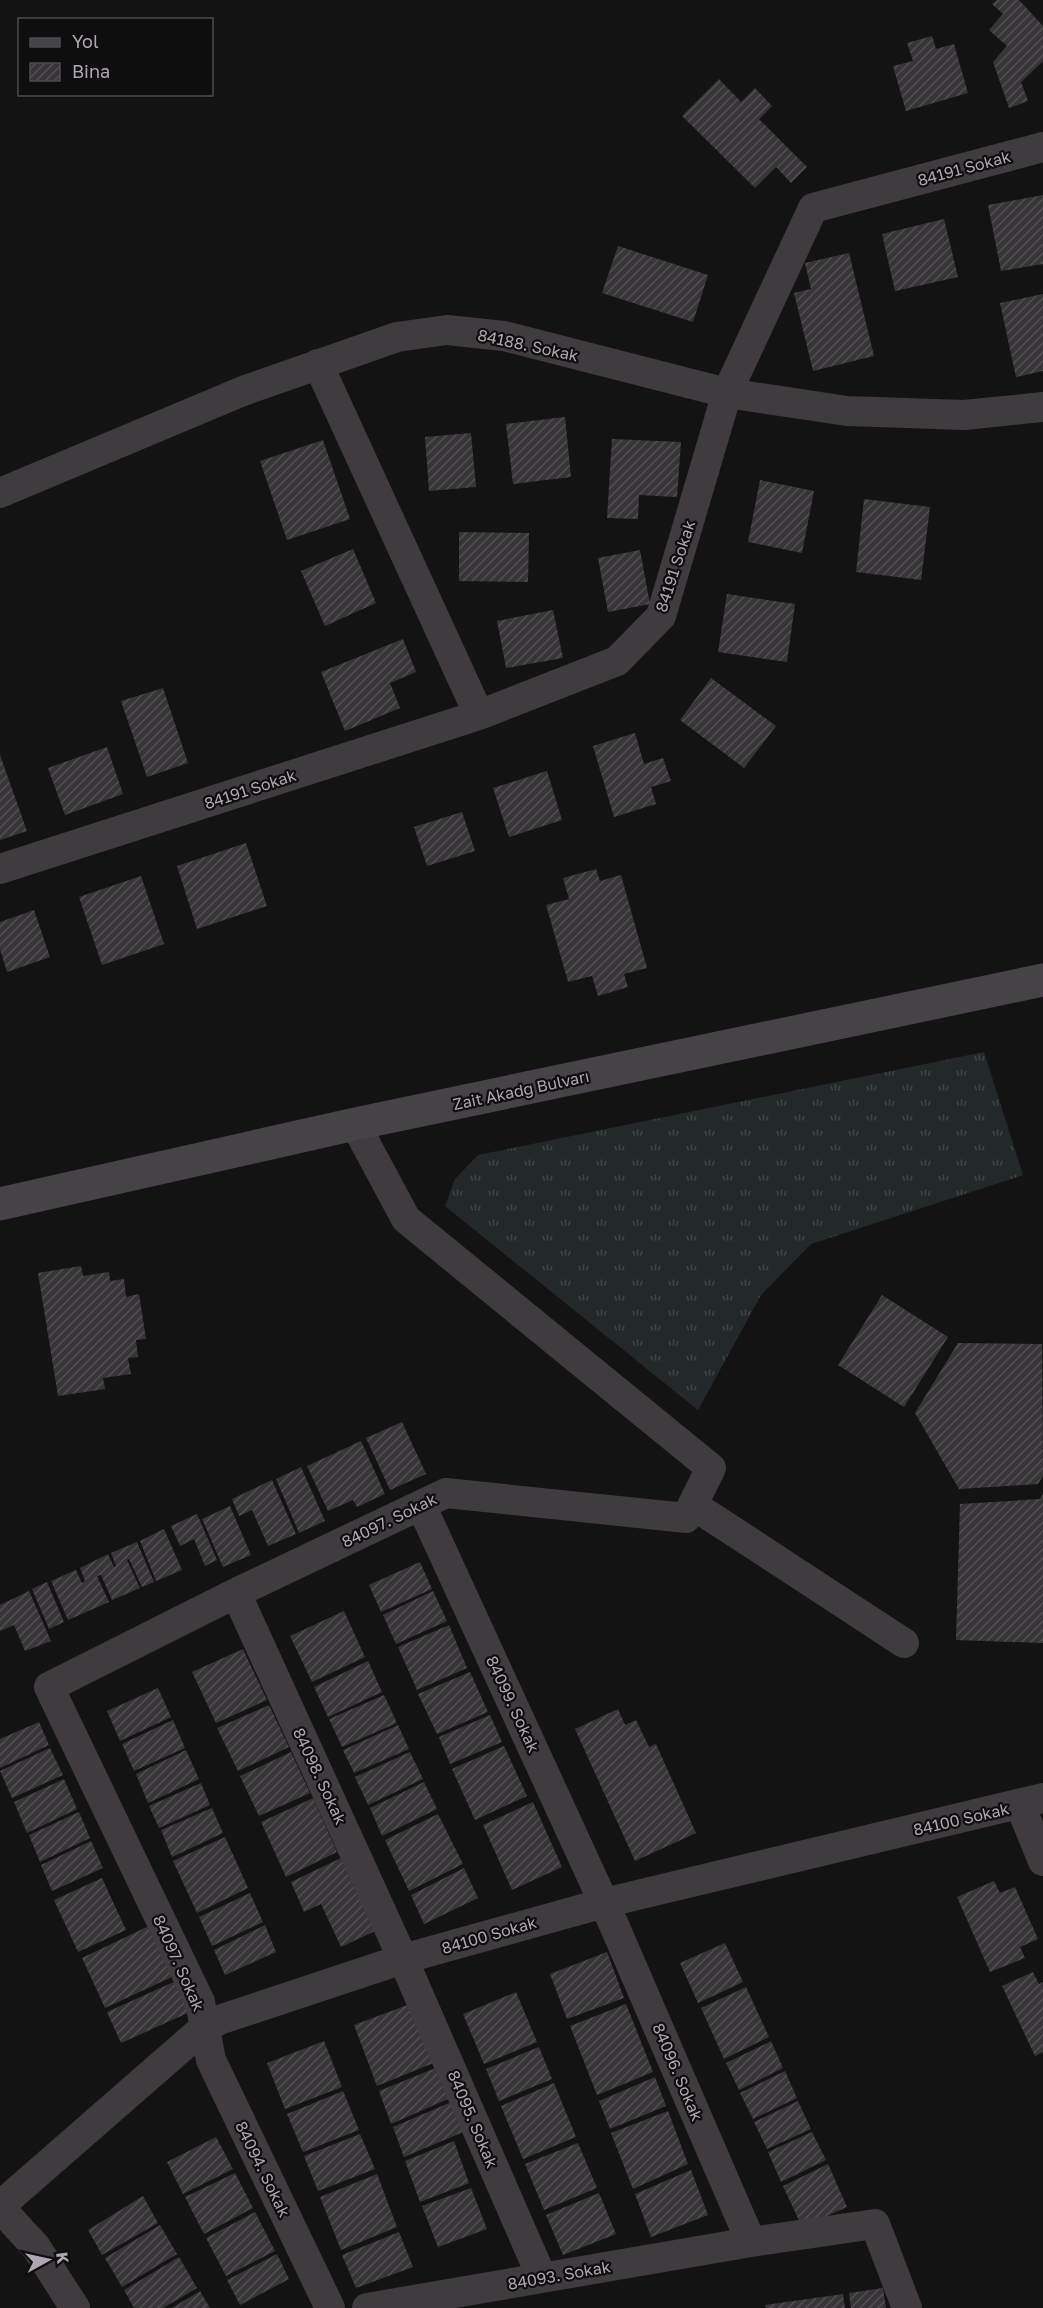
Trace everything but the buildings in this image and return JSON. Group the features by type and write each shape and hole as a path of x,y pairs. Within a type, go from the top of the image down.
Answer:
{"street":[{"name":"84191 Sokak","path":"0,869 479,715 617,661 661,615 727,393 813,208 1043,147"},
{"name":"84188. Sokak","path":"0,493 243,391 397,337 447,330 504,336 727,393 847,411 964,415 1043,407"},
{"path":"318,364 479,715"},
{"name":"Zait Akadğ Bulvarı","path":"0,1204 356,1124 1043,980"},
{"path":"356,1124 406,1219 711,1468 693,1505 904,1643"},
{"name":"84097. Sokak","path":"205,2027 200,2002 49,1687 236,1593 446,1493 686,1518 693,1505"},
{"name":"84099. Sokak","path":"421,1505 604,1903"},
{"name":"84098. Sokak","path":"236,1593 404,1959"},
{"path":"1031,1802 1043,1861"},
{"name":"84100 Sokak","path":"0,2207 205,2027 404,1959 604,1903 1031,1802"},
{"name":"84096. Sokak","path":"604,1903 751,2242"},
{"name":"84095. Sokak","path":"404,1959 542,2278"},
{"name":"84094. Sokak","path":"205,2027 211,2060 330,2308"},
{"path":"0,2207 36,2247 75,2308"},
{"name":"84093. Sokak","path":"367,2308 751,2242 875,2224 907,2308"}],"green space":[{"path":"984,1052 1023,1175 811,1244 761,1295 698,1410 445,1206 455,1179 478,1155"}]}
